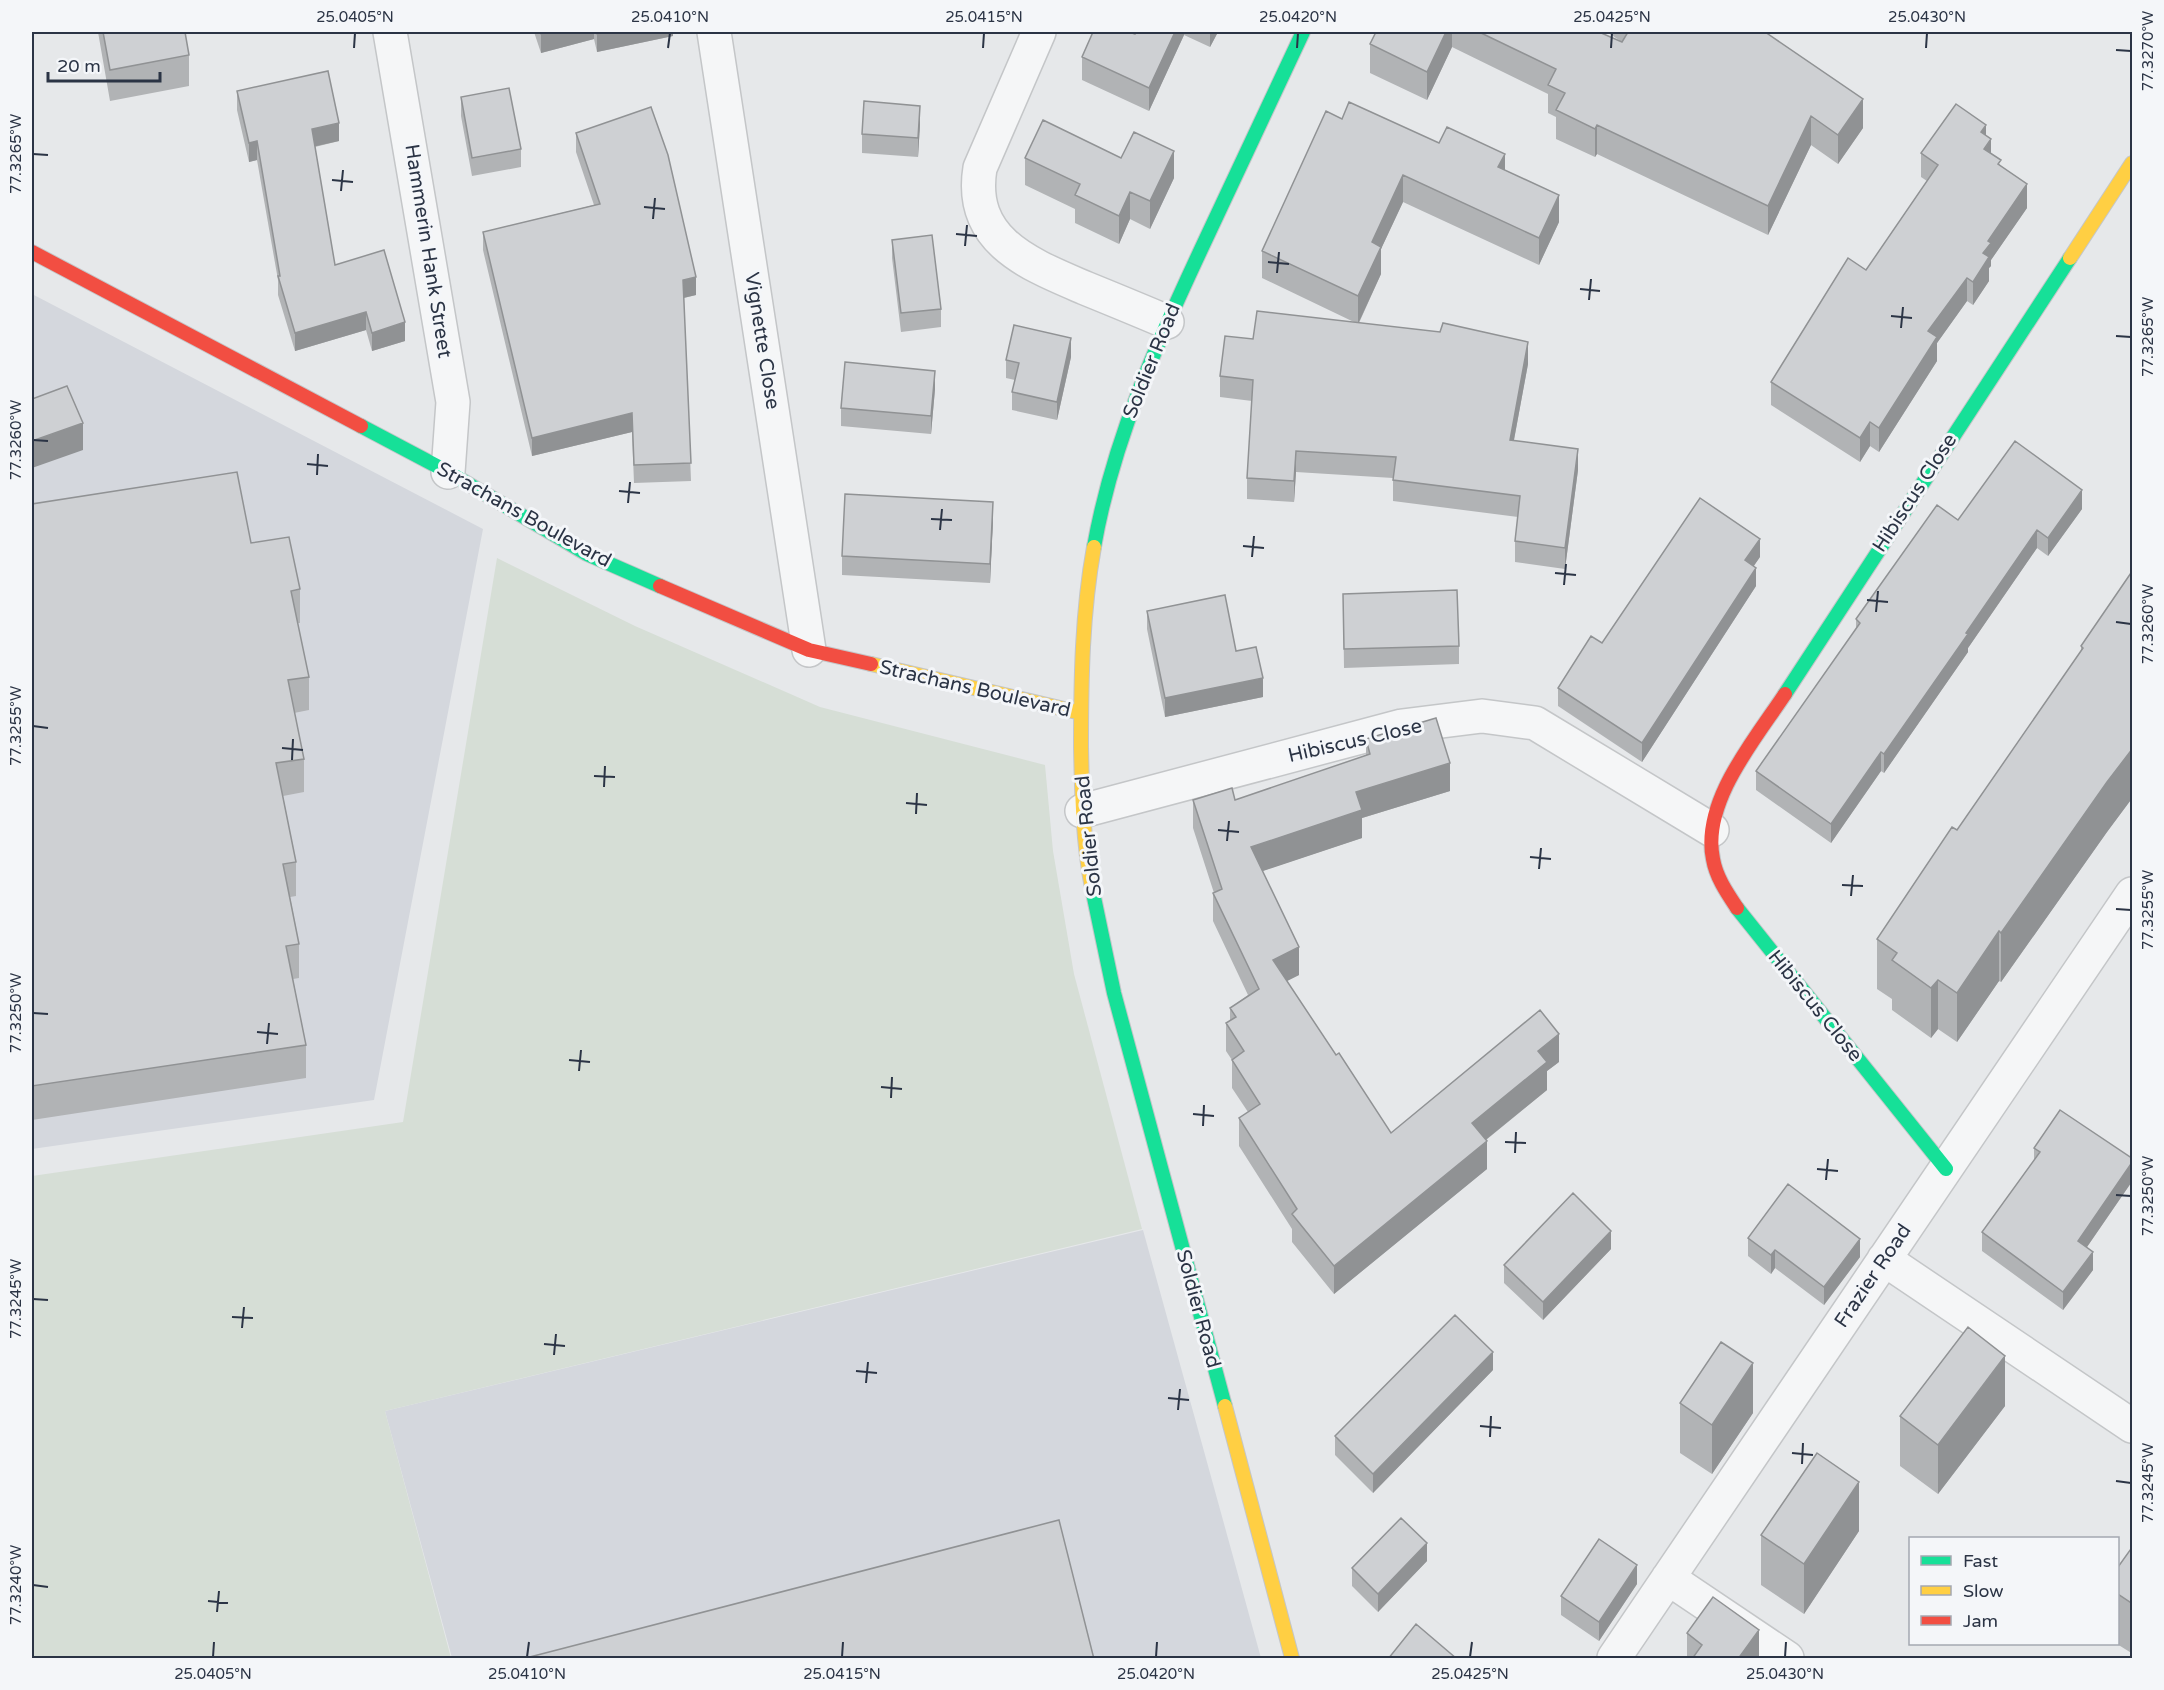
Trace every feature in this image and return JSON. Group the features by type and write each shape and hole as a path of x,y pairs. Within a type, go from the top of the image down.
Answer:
{"street":[{"name":"Hammerin Hank Street","path":"390,32 453,402 448,472"},
{"name":"Vignette Close","path":"714,32 809,650"},
{"path":"1039,32 980,168 977,187 980,208 988,225 1001,243 1026,261 1167,322"},
{"name":"Soldier Road","path":"1292,1659 1114,993 1089,872 1082,811 1081,713 1082,638 1091,564 1101,507 1135,398 1167,322 1303,32"},
{"name":"Hibiscus Close","path":"1946,1169 1751,927 1717,876 1712,860 1712,830 1719,801 1732,773 2133,163"},
{"name":"Strachans Boulevard","path":"32,252 448,472 587,554 809,650 1081,713"},
{"name":"Hibiscus Close","path":"1082,811 1402,726 1482,716 1535,723 1712,830"},
{"name":"Frazier Road","path":"1614,1659 1946,1169 2128,910"},
{"path":"1884,1260 2133,1426"},
{"path":"1668,1578 1787,1659"}],"shaded area":[{"path":"32,294 483,529 374,1100 32,1149"},
{"path":"497,558 635,626 820,707 1045,765 1053,851 1074,974 1142,1229 385,1411 451,1658 32,1658 32,1176 403,1122"},
{"path":"1143,1230 1261,1658 452,1658 385,1411"}],"building":[{"path":"103,32 185,32 189,55 110,70"},
{"path":"1093,32 1135,34 1136,32 1175,32 1149,88 1082,57"},
{"path":"1376,32 1446,32 1427,72 1370,44"},
{"path":"1479,32 1599,32 1622,42 1628,32 1765,32 1863,99 1838,135 1811,116 1768,206 1597,125 1595,129 1556,110 1565,93 1548,85 1556,69"},
{"path":"328,71 339,123 312,129 335,265 384,250 405,322 372,333 366,312 295,333 278,276 280,276 257,141 249,143 237,91"},
{"path":"509,88 521,149 472,158 461,97"},
{"path":"864,101 920,106 918,138 862,134"},
{"path":"1349,102 1439,143 1447,127 1505,154 1498,167 1559,195 1539,238 1403,175 1372,242 1381,247 1358,296 1262,251 1326,111 1342,119"},
{"path":"1956,104 1986,125 1981,132 1991,139 1984,149 2001,160 1998,164 2027,184 1988,241 1991,243 1983,253 1989,257 1973,282 1967,278 1928,331 1937,337 1879,428 1870,422 1860,438 1771,382 1848,258 1866,270 1938,165 1921,153"},
{"path":"651,107 668,155 696,277 683,280 691,463 634,465 632,413 532,438 483,232 600,204 576,133"},
{"path":"1043,120 1121,158 1134,132 1174,151 1150,201 1130,192 1119,216 1075,195 1080,184 1025,158"},
{"path":"932,235 941,309 901,313 892,240"},
{"path":"1257,311 1440,332 1443,323 1528,342 1510,440 1578,449 1565,548 1515,541 1520,496 1393,480 1396,457 1296,451 1294,481 1247,478 1253,380 1220,376 1225,336 1253,339"},
{"path":"1014,325 1071,338 1057,402 1012,392 1019,363 1006,360"},
{"path":"845,362 935,371 931,416 841,408"},
{"path":"67,386 83,423 32,441 32,399"},
{"path":"2015,441 2082,490 2048,538 2037,530 1884,754 1881,752 1831,824 1756,771 1860,623 1856,619 1937,505 1958,520"},
{"path":"237,472 251,543 289,537 300,589 291,591 309,677 288,680 304,759 276,763 296,862 283,864 299,944 286,946 306,1045 32,1086 32,504"},
{"path":"845,494 993,502 990,564 842,556"},
{"path":"1700,498 1760,539 1745,560 1756,568 1642,743 1558,688 1591,636 1602,643"},
{"path":"2133,570 2133,748 2001,933 1999,931 1957,993 1938,980 1931,988 1892,960 1897,953 1877,939 1952,827 1957,830 2083,648 2081,646"},
{"path":"1457,590 1459,646 1344,649 1343,594"},
{"path":"1225,595 1236,651 1256,647 1263,678 1165,698 1147,611"},
{"path":"1436,718 1450,763 1356,792 1362,810 1251,847 1299,947 1273,960 1336,1055 1339,1053 1391,1133 1540,1010 1559,1034 1538,1051 1547,1062 1472,1123 1487,1141 1334,1266 1292,1214 1297,1209 1239,1118 1260,1104 1232,1060 1244,1051 1226,1023 1236,1017 1230,1008 1259,989 1213,893 1222,889 1193,800 1232,788 1235,800 1370,754 1366,739"},
{"path":"2060,1110 2133,1159 2078,1241 2093,1252 2063,1292 1982,1232 2040,1152 2034,1148"},
{"path":"1788,1184 1860,1239 1824,1287 1775,1250 1771,1255 1748,1238"},
{"path":"1573,1193 1611,1231 1543,1302 1504,1265"},
{"path":"1455,1315 1493,1352 1373,1474 1335,1436"},
{"path":"1968,1327 2005,1356 1938,1445 1900,1416"},
{"path":"1721,1342 1753,1363 1712,1425 1680,1403"},
{"path":"1817,1453 1859,1482 1804,1564 1761,1535"},
{"path":"1401,1518 1427,1543 1378,1594 1352,1568"},
{"path":"1059,1520 1094,1659 522,1659"},
{"path":"1599,1539 1637,1565 1599,1622 1561,1596"},
{"path":"2133,1546 2133,1604 2119,1595 2119,1566"},
{"path":"1713,1597 1759,1630 1738,1659 1692,1659 1702,1645 1687,1633"},
{"path":"1416,1624 1457,1659 1388,1659"}],"traffic: fast":[{"path":"1094,547 1102,507 1125,429 1154,354 1303,32"},
{"path":"1785,694 2070,258"},
{"path":"361,426 448,472 587,554 660,586"},
{"path":"1092,888 1114,993 1225,1406"},
{"path":"1737,908 1946,1169"}],"traffic: slow":[{"path":"2070,258 2132,163"},
{"path":"1092,888 1084,818 1081,722 1085,622 1094,547"},
{"path":"871,664 1081,713"},
{"path":"1225,1406 1292,1658"}],"traffic: jam":[{"path":"32,252 361,426"},
{"path":"660,586 809,650 871,664"},
{"path":"1737,908 1722,885 1714,866 1711,837 1715,815 1723,793 1746,751 1785,694"}]}
